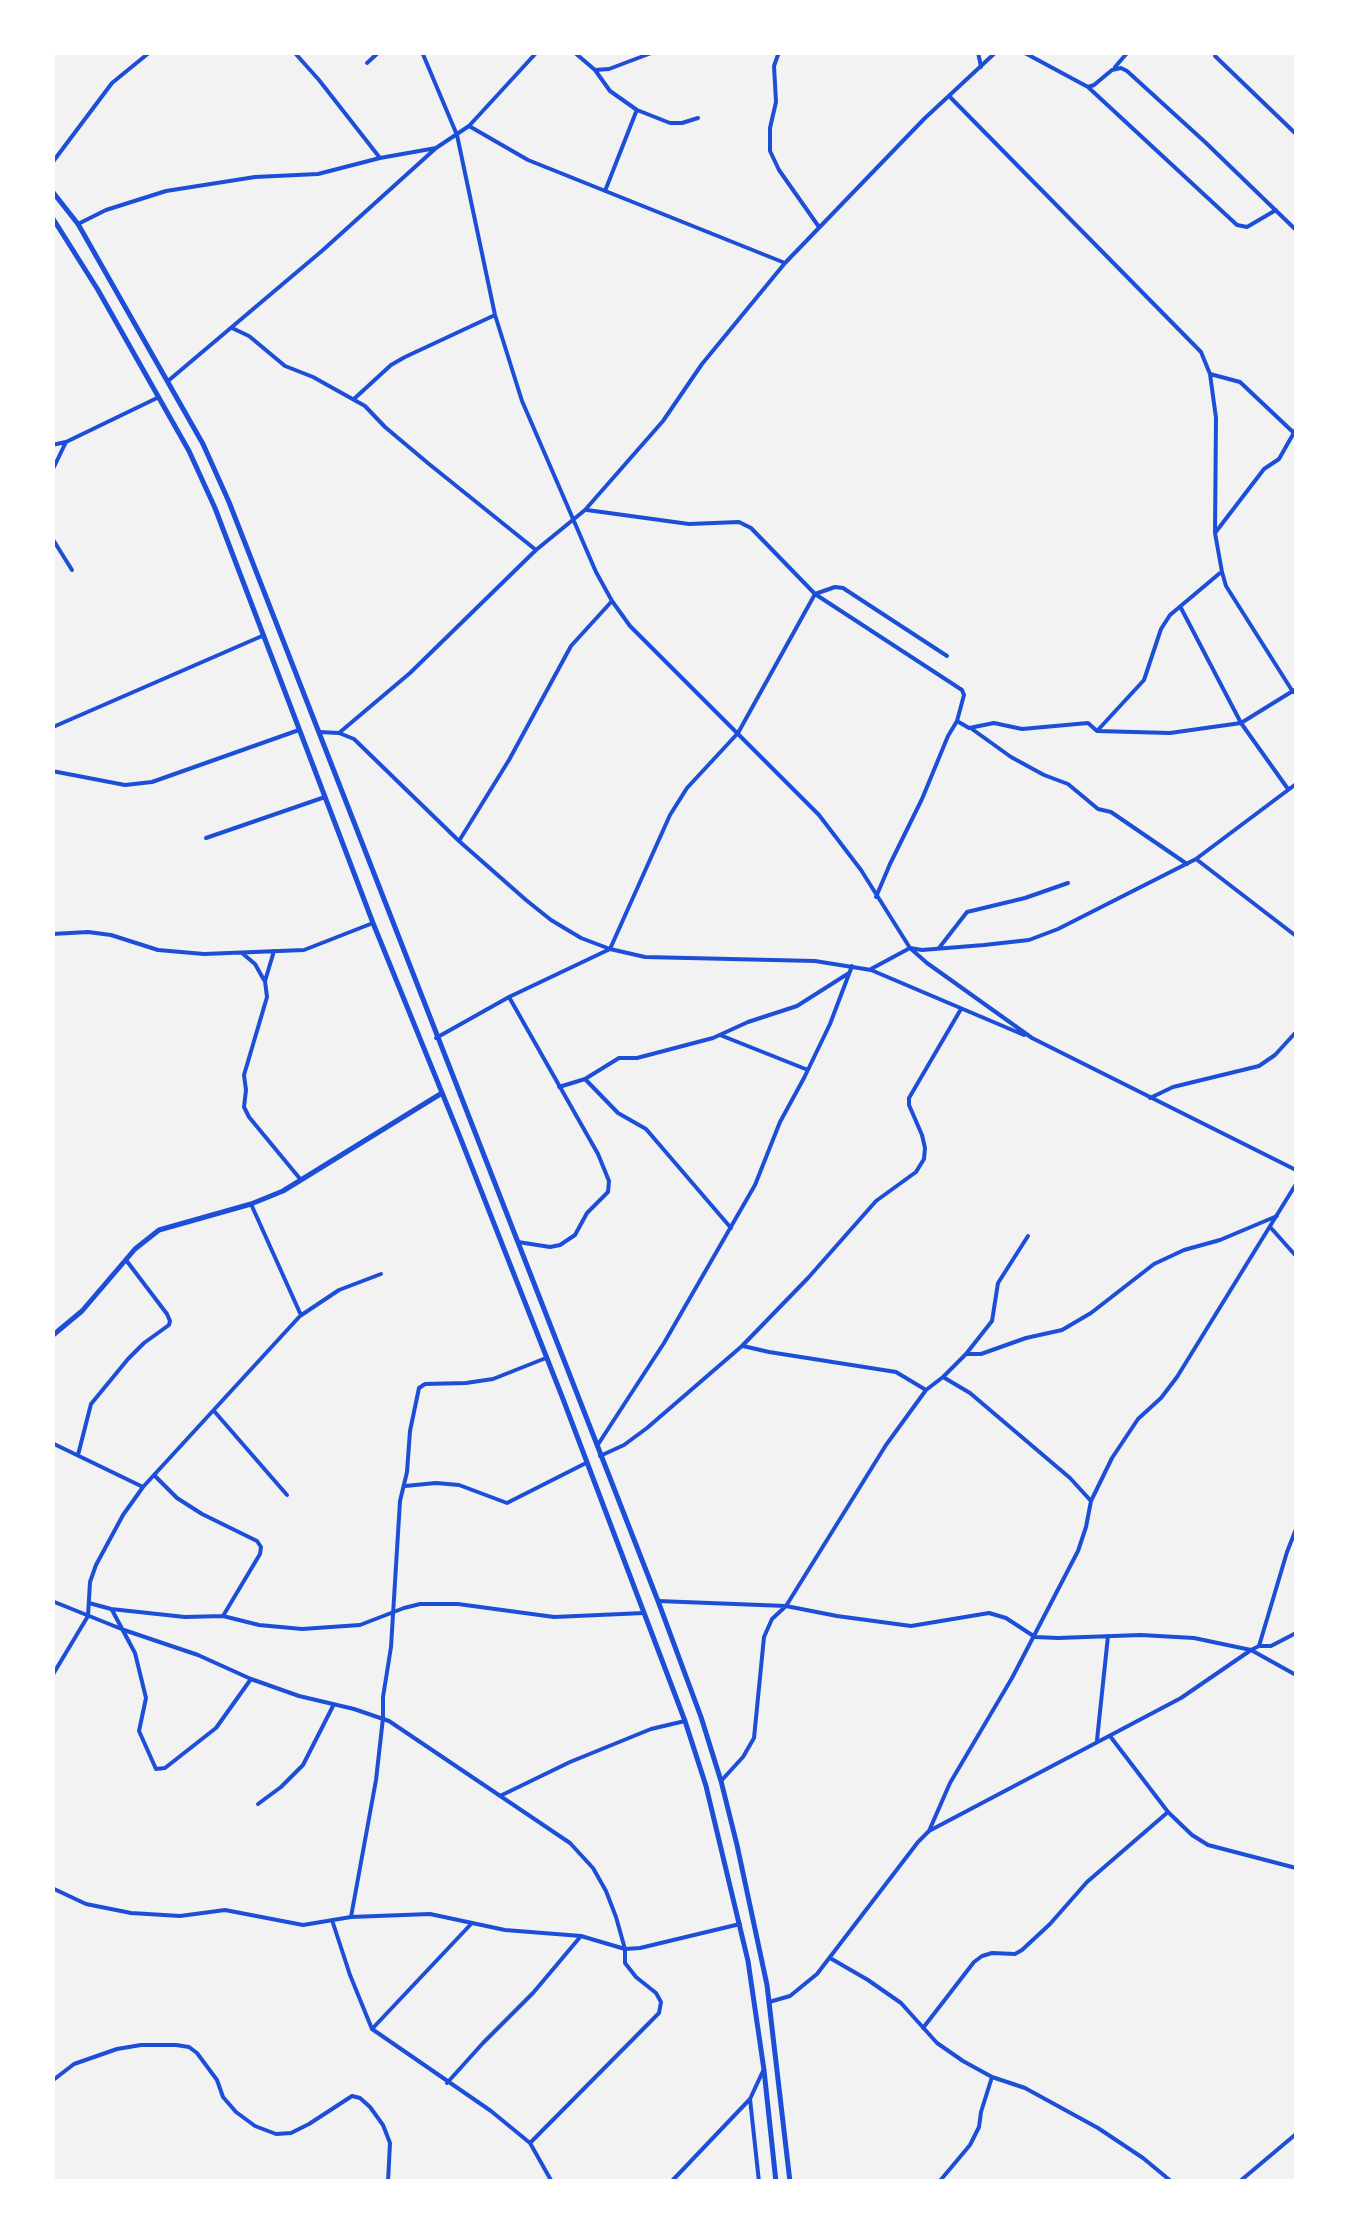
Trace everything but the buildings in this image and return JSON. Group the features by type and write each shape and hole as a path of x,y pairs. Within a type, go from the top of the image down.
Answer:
{"street":[{"path":"52,163 112,83 150,52"},
{"path":"294,52 380,158"},
{"path":"366,64 379,52"},
{"path":"422,52 457,135 495,316 522,401 612,601 630,626 819,815 861,870 910,948 1032,1038"},
{"path":"166,382 323,250 436,148 469,126 538,52"},
{"path":"574,52 595,70 610,91 637,110 670,123 698,118"},
{"path":"595,70 654,52"},
{"path":"779,52 774,66 776,102 770,150 779,170 819,227"},
{"path":"978,52 981,68"},
{"path":"339,732 410,673 536,550 586,510 662,421 702,364 785,263 924,118 996,52"},
{"path":"1022,52 1088,87 1236,226 1246,227 1276,210"},
{"path":"1088,87 1112,70 1128,52"},
{"path":"1215,56 1296,134"},
{"path":"1112,70 1120,68 1127,72 1296,230"},
{"path":"950,97 1201,352 1210,374 1216,418 1214,532 1222,572 1226,586 1295,690 1241,723 1156,734 1097,732 1088,723 1022,729 994,724 969,728"},
{"path":"605,192 637,110"},
{"path":"469,126 528,160 785,263"},
{"path":"78,224 106,210 166,191 255,177 318,174 436,148"},
{"path":"52,190 78,224 203,444 229,502 701,1717 721,1781 770,2002 790,2182"},
{"path":"52,217 158,397 215,508 373,923 644,1612 706,1786 740,1924 764,2070 776,2182"},
{"path":"356,398 406,356 495,316"},
{"path":"232,328 249,336 285,366 356,398 385,427 536,550"},
{"path":"1210,374 1240,382 1295,431 1280,459 1264,469 1214,532"},
{"path":"52,445 66,442 158,397"},
{"path":"52,471 66,442"},
{"path":"586,510 689,524 740,522 751,528 815,594 962,690 957,721 876,897"},
{"path":"52,538 72,570"},
{"path":"1097,732 1144,680 1160,630 1170,616 1222,572"},
{"path":"436,1038 610,949 670,815 687,788 738,733 815,594 843,588 947,656"},
{"path":"459,841 509,760 571,646 612,601"},
{"path":"1181,608 1241,723 1288,789"},
{"path":"53,727 262,636"},
{"path":"957,721 1012,757 1068,784 1098,808 1111,812 1187,864"},
{"path":"52,771 124,786 152,782 300,730"},
{"path":"319,732 339,732 354,740 459,841 551,920 580,938 645,957 815,961 871,970 1032,1038 1296,1170"},
{"path":"871,970 910,948 1029,940 1058,929 1196,859 1296,784"},
{"path":"206,838 325,797"},
{"path":"1196,859 1296,936"},
{"path":"940,948 967,912 1068,884"},
{"path":"52,934 88,932 128,938 158,950 204,954 304,950 373,923"},
{"path":"274,951 265,981 266,997 244,1075 245,1111 301,1180"},
{"path":"242,952 265,981"},
{"path":"597,1446 664,1344 755,1185 780,1122 830,1024 852,966"},
{"path":"560,1087 584,1079 619,1058 637,1058 720,1034 797,1006 850,972"},
{"path":"509,998 598,1154 608,1181 608,1192 560,1245 518,1242"},
{"path":"600,1456 647,1428 742,1346 876,1201 916,1172 925,1148 909,1098 960,1009"},
{"path":"1150,1098 1172,1087 1259,1066 1276,1055 1296,1032"},
{"path":"720,1034 808,1070"},
{"path":"584,1079 618,1112 646,1129 731,1228"},
{"path":"52,1336 82,1311 136,1249 160,1230 251,1204 283,1190 442,1093"},
{"path":"929,1831 950,1784 1035,1637 1078,1551 1090,1501 1121,1445 1138,1419 1177,1377 1296,1184"},
{"path":"251,1204 300,1316"},
{"path":"966,1354 982,1354 1062,1330 1092,1314 1154,1264 1278,1215"},
{"path":"1271,1228 1296,1256"},
{"path":"721,1781 754,1738 764,1637 772,1619 786,1606 886,1445 926,1390 966,1354 992,1321 998,1283 1028,1236"},
{"path":"78,1455 91,1404 103,1386 136,1351 169,1326 166,1314 126,1260"},
{"path":"52,1676 88,1616 90,1582 96,1565 143,1486 300,1316 339,1290 381,1274"},
{"path":"742,1346 896,1372 926,1390"},
{"path":"351,1917 383,1718 400,1501 410,1432 422,1386 493,1379 546,1358"},
{"path":"944,1377 970,1393 1070,1478 1090,1501"},
{"path":"214,1411 287,1496"},
{"path":"52,1443 143,1486"},
{"path":"404,1486 458,1485 507,1503 587,1462"},
{"path":"154,1474 176,1498 258,1541 261,1547 223,1616"},
{"path":"1259,1646 1296,1529"},
{"path":"52,1601 198,1655 251,1679 383,1718 570,1843 593,1868 606,1891 626,1963 662,2002 659,2013 530,2142"},
{"path":"658,1601 786,1606 911,1626 989,1613 1006,1618 1035,1637 1194,1638 1251,1650 1296,1675"},
{"path":"89,1603 184,1617 223,1616 259,1625 302,1629 360,1625 420,1604 458,1604 554,1618 644,1612"},
{"path":"111,1609 135,1653 146,1698 140,1731 156,1769 165,1768 216,1728 251,1679"},
{"path":"770,2002 790,1996 804,1986 929,1831 1181,1698 1251,1650 1271,1646 1296,1633"},
{"path":"1096,1743 1108,1636"},
{"path":"258,1804 303,1765 333,1706"},
{"path":"500,1796 570,1762 684,1721"},
{"path":"1110,1736 1168,1812 1192,1835 1208,1845 1296,1868"},
{"path":"923,2028 974,1962 992,1953 1014,1954 1022,1950 1088,1882 1168,1812"},
{"path":"52,1888 86,1904 132,1912 180,1916 225,1910 303,1925 351,1917 430,1914 505,1930 581,1936 625,1949 740,1924"},
{"path":"332,1920 372,2029 530,2142 552,2182"},
{"path":"372,2029 472,1923"},
{"path":"448,2083 581,1936"},
{"path":"830,1958 901,2003 937,2042 963,2062 1025,2088 1098,2128 1172,2182"},
{"path":"52,2081 74,2064 117,2048 141,2044 189,2047 208,2066 223,2097 236,2112 255,2126 276,2134 292,2133 352,2096 360,2098 383,2125 390,2143 388,2182"},
{"path":"671,2182 750,2099 764,2070"},
{"path":"940,2182 970,2145 979,2127 992,2077"},
{"path":"750,2099 759,2182"},
{"path":"1239,2182 1296,2134"}]}
